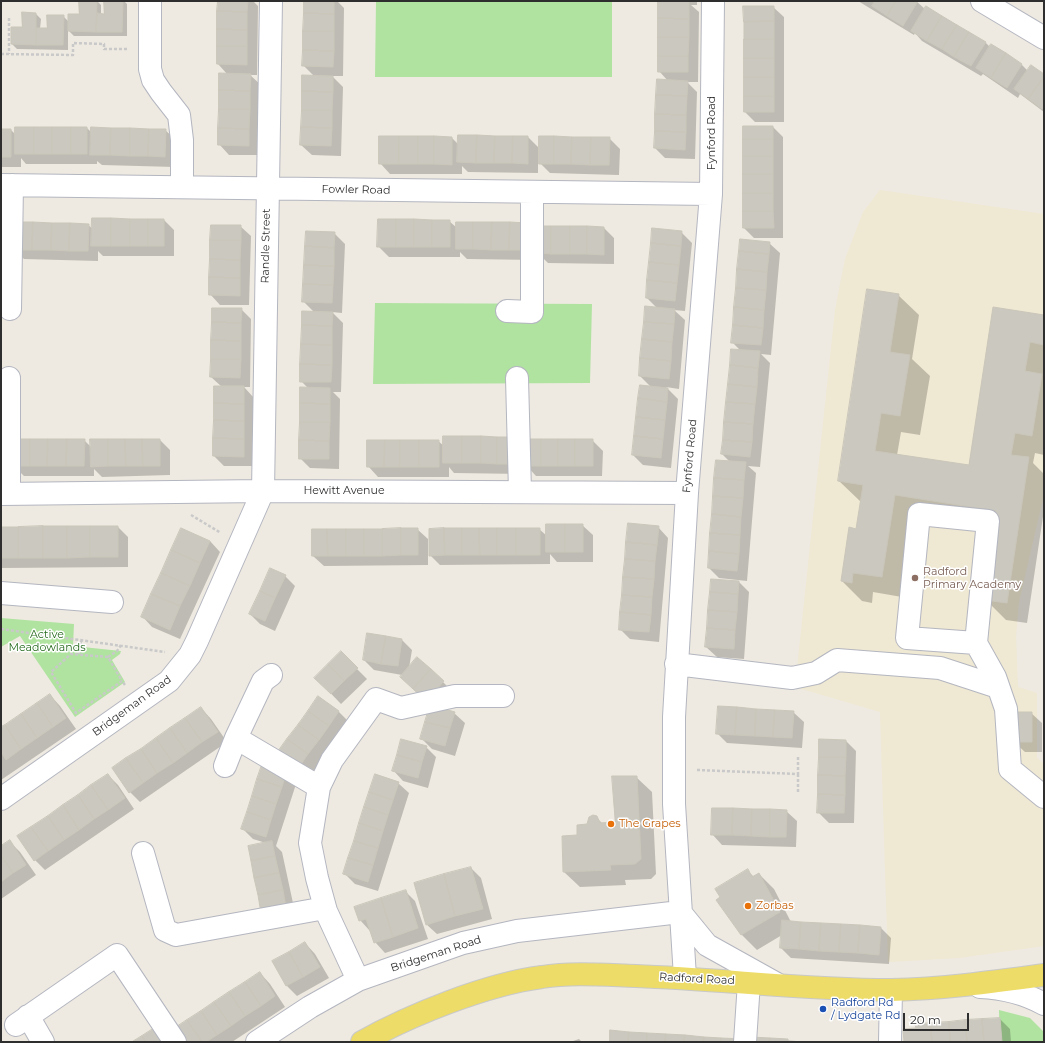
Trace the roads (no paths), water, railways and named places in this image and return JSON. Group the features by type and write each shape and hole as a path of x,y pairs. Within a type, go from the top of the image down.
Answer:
{"main road":[{"name":"Radford Road","path":"362,1042 376,1034 438,1007 504,984 543,976 596,975 685,978 891,990 956,987 1044,974"}],"street":[{"path":"150,1 150,69 153,80 179,115 182,127 182,187"},
{"name":"Randle Street","path":"263,491 271,1"},
{"name":"Fynford Road","path":"685,978 674,804 676,664 687,493 711,194 713,1"},
{"path":"982,1 1044,38"},
{"path":"6,185 10,309"},
{"name":"Fowler Road","path":"6,185 711,194"},
{"path":"507,311 532,312 532,192"},
{"path":"5,494 9,378"},
{"path":"517,378 520,492"},
{"name":"Hewitt Avenue","path":"5,494 263,491 687,493"},
{"name":"Bridgeman Road","path":"1,799 169,681 190,655 263,491"},
{"path":"976,643 907,638 918,514 988,520 976,643 998,687 1006,708 1010,769 1044,797"},
{"path":"1,593 112,602"},
{"path":"676,664 792,678 816,673 837,660 940,668 998,687"},
{"path":"225,766 236,738 263,681 271,675"},
{"path":"358,980 325,908 310,843 319,787 332,760 376,699 401,708 455,696 504,696"},
{"path":"236,738 319,787"},
{"path":"143,853 165,930 176,935 325,908"},
{"path":"680,912 707,945 777,984"},
{"name":"Bridgeman Road","path":"257,1042 310,1007 358,980 464,943 517,931 680,912"},
{"path":"43,1042 22,1020 116,955 175,1042"},
{"path":"745,1042 749,982"},
{"path":"956,987 1006,990 1030,996 1044,1004"},
{"path":"890,1042 891,990"}],"place":[{"name":"Radford Primary Academy","path":"915,578"},
{"name":"The Grapes","path":"611,824"},
{"name":"Zorbas","path":"748,906"},
{"name":"Radford Rd / Lydgate Rd","path":"823,1009"}],"park label":[{"name":"Active Meadowlands","path":"47,641"}]}
